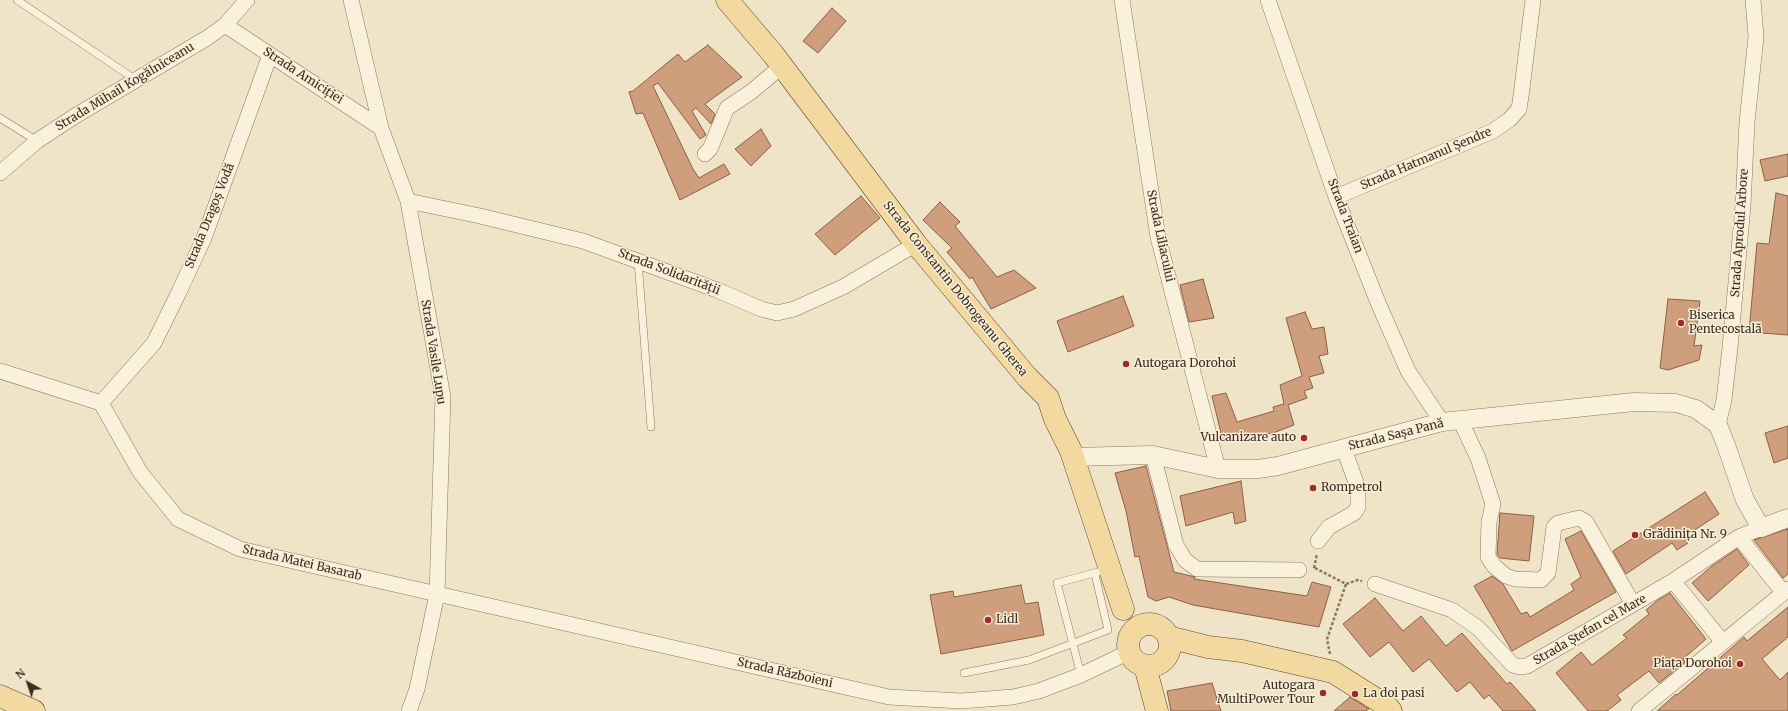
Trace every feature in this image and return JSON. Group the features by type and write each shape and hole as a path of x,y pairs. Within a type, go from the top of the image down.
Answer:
{"main road":[{"name":"Strada Constantin Dobrogeanu Gherea","path":"727,0 782,66 916,244 1026,377 1048,398 1055,419 1071,451 1102,571 1123,609 1130,643"},
{"path":"1123,609 1162,639"},
{"path":"1162,639 1160,662 1150,666 1145,666 1134,660 1130,643 1140,626 1162,639 1242,652 1332,672 1387,706 1391,711"},
{"path":"1145,666 1157,711"},
{"path":"0,696 34,711"}],"street":[{"name":"Strada Mihail Kogălniceanu","path":"0,173 37,141 75,116 207,38 225,25 247,0"},
{"name":"Strada Vasile Lupu","path":"351,0 381,128 408,201 443,397 438,594 417,689 409,711"},
{"name":"Strada Liliacului","path":"1122,0 1158,237 1218,469"},
{"name":"Strada Traian","path":"1268,0 1336,197 1379,305 1408,371 1451,421 1478,458 1493,504 1490,522 1488,557 1494,566 1506,576 1515,580 1541,580 1548,573 1554,527 1558,524 1579,518 1586,522 1633,604"},
{"name":"Strada Hatmanul Șendre","path":"1336,197 1493,131 1509,120 1519,109 1533,0"},
{"name":"Strada Aprodul Arbore","path":"1718,425 1724,400 1730,348 1743,206 1747,122 1756,36 1752,0"},
{"name":"Strada Amiciției","path":"225,25 381,128"},
{"name":"Strada Dragoș Vodă","path":"101,403 154,343 179,292 204,238 270,55"},
{"path":"705,154 710,149 726,108 751,92 782,66"},
{"name":"Strada Solidarității","path":"408,201 584,241 717,290 761,310 776,313 794,309 843,287 916,244"},
{"path":"0,371 101,403"},
{"name":"Strada Sașa Pană","path":"1072,457 1153,455 1218,469 1258,469 1278,466 1451,421 1634,402 1676,403 1696,409 1718,425"},
{"name":"Strada Matei Basarab","path":"101,403 140,472 178,519 240,549 438,594"},
{"path":"1718,425 1745,500 1761,528"},
{"path":"1318,541 1329,527 1354,513 1358,507 1358,488 1344,449"},
{"path":"1153,455 1176,544 1185,560 1197,569 1299,570"},
{"name":"Strada Ștefan cel Mare","path":"1375,584 1452,610 1478,628 1513,665 1520,667 1527,666 1673,581 1738,537 1788,518"},
{"path":"1640,711 1722,641 1786,590 1738,537"},
{"path":"1673,581 1722,641"},
{"name":"Strada Războieni","path":"438,594 889,696 1000,704 1013,697 1039,691 1081,675 1130,643"}],"lane":[{"path":"17,0 136,80"},
{"path":"0,118 37,141"},
{"path":"638,261 651,426"},
{"path":"964,673 1029,660 1072,645 1108,630 1102,571 1057,583 1072,645 1081,675"}],"path":[{"path":"1315,568 1318,541"},
{"path":"1299,570 1315,568 1346,584 1358,580 1375,584"},
{"path":"1332,672 1327,639 1346,584"}],"building":[{"path":"832,8 846,21 818,53 803,41"},
{"path":"708,45 742,77 705,104 715,114 711,124 696,108 692,111 706,135 700,139 658,83 653,86 693,169 699,178 724,164 730,174 680,200 643,113 636,114 629,92 633,91 678,54 685,62"},
{"path":"761,129 771,146 751,166 735,149"},
{"path":"1788,154 1788,176 1765,181 1760,160"},
{"path":"1776,193 1788,196 1788,335 1749,332 1757,243 1769,244"},
{"path":"861,196 880,218 835,255 815,234"},
{"path":"940,202 960,222 955,226 997,277 1014,270 1036,288 991,309 972,277 970,279 947,252 952,248 923,220"},
{"path":"1203,279 1214,318 1189,322 1180,285"},
{"path":"1123,296 1134,326 1068,352 1057,321"},
{"name":"Biserica Pentecostală","path":"1668,299 1700,301 1694,346 1702,345 1699,360 1668,370 1660,368"},
{"path":"1305,312 1312,329 1324,327 1328,354 1319,356 1324,373 1309,377 1313,388 1304,391 1307,398 1288,405 1294,425 1273,433 1223,441 1212,396 1226,393 1237,422 1274,411 1273,407 1284,404 1280,385 1302,376 1286,318"},
{"path":"1788,426 1788,458 1774,463 1765,433"},
{"path":"1146,466 1174,572 1195,577 1194,579 1307,596 1312,582 1331,587 1319,627 1193,605 1169,597 1156,601 1148,597 1139,556 1135,557 1126,511 1115,473"},
{"path":"1241,481 1246,521 1235,524 1233,512 1186,526 1180,496"},
{"path":"1705,492 1719,514 1684,537 1688,543 1677,550 1672,543 1626,574 1613,551"},
{"path":"1500,513 1534,516 1529,561 1500,558 1497,554"},
{"path":"1788,529 1788,574 1783,578 1754,540"},
{"path":"1581,531 1616,592 1512,651 1474,586 1492,576 1503,584 1521,614 1527,612 1530,617 1574,590 1571,584 1581,577 1565,539"},
{"path":"1737,549 1749,565 1708,601 1692,583 1712,566"},
{"name":"Lidl","path":"1021,585 1025,604 1038,602 1044,635 941,654 930,595 953,591 954,597"},
{"path":"1670,593 1706,639 1683,659 1685,662 1659,683 1649,671 1617,695 1621,700 1607,711 1588,711 1556,673 1581,652 1592,665 1627,638 1623,635 1649,614 1646,610 1658,600"},
{"path":"1375,598 1403,631 1421,616 1446,646 1462,633 1507,684 1510,682 1536,711 1503,711 1489,695 1484,699 1470,682 1457,692 1429,659 1413,672 1389,642 1370,657 1343,624"},
{"name":"Piața Dorohoi","path":"1788,607 1788,637 1762,659 1780,680 1788,672 1788,711 1657,711 1744,637 1747,641"},
{"path":"1212,683 1221,711 1171,711 1167,691"},
{"path":"1350,697 1369,709 1366,711 1334,711"}],"place":[{"name":"Biserica Pentecostală","path":"1681,323"},
{"name":"Autogara Dorohoi","path":"1126,364"},
{"name":"Vulcanizare auto","path":"1304,438"},
{"name":"Rompetrol","path":"1313,488"},
{"name":"Grădinița Nr. 9","path":"1635,535"},
{"name":"Lidl","path":"988,620"},
{"name":"Piața Dorohoi","path":"1740,664"},
{"name":"Autogara MultiPower Tour","path":"1323,693"},
{"name":"La doi pasi","path":"1355,694"}]}
